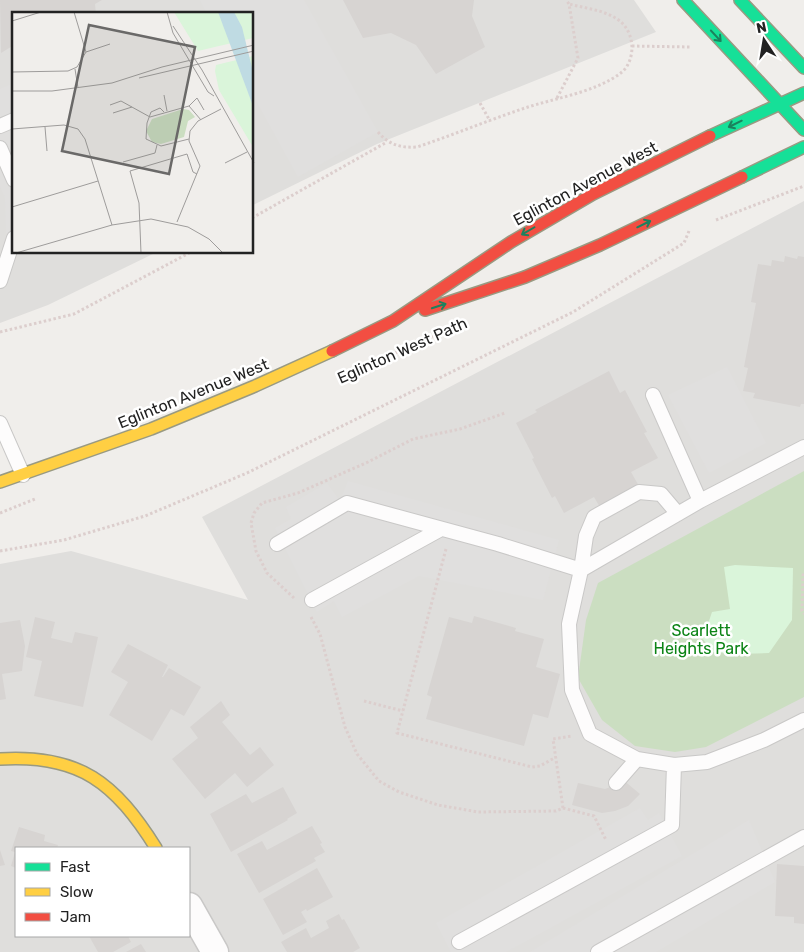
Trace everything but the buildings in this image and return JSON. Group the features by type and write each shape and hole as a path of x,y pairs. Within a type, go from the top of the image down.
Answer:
{"main road":[{"path":"683,0 804,130"},
{"path":"740,0 804,68"},
{"name":"Eglinton Avenue West","path":"0,482 151,429 238,393 362,337 393,321 511,242 593,194 745,119 804,93"},
{"name":"Eglinton Avenue West","path":"393,321 534,273 600,245 804,147"},
{"path":"0,759 38,758 81,769 116,796 147,833 155,847"}],"street":[{"path":"190,908 214,952"}],"lane":[{"path":"0,126 12,121"},
{"path":"0,148 12,175"},
{"path":"0,281 12,244"},
{"path":"653,395 700,501"},
{"path":"0,423 23,475"},
{"path":"277,544 347,503 581,570 700,501 804,447"},
{"path":"678,514 661,494 639,492 594,517 586,536 581,570 569,624 572,690 590,734 637,759 674,766 707,762 764,740 804,720"},
{"path":"310,606 446,530"},
{"path":"616,783 637,759"},
{"path":"459,942 672,825 674,766"},
{"path":"598,952 804,837"}],"path":[{"path":"557,98 578,58 569,4 566,0"},
{"path":"378,132 388,142 402,147 417,147 595,86 622,72 630,58 632,46 627,28 618,19 569,4"},
{"path":"632,46 698,47"},
{"path":"480,102 490,121"},
{"path":"254,217 388,142"},
{"path":"708,223 804,186"},
{"path":"0,551 64,540 145,516 247,473 573,312 684,243 690,230 684,232"},
{"path":"0,332 74,314 187,254"},
{"name":"Eglinton West Path","path":"369,364 442,332"},
{"path":"294,599 267,573 256,551 251,522 254,513 262,504 298,493 414,439 460,429 505,413"},
{"path":"0,513 37,499"},
{"path":"446,530 397,733 532,767 540,766 556,757"},
{"path":"804,574 802,575 802,611 804,614"},
{"path":"310,606 320,634 345,727 357,754 379,781 400,792 438,805 478,812 556,811 563,808 594,816 614,856"},
{"path":"364,701 403,712"},
{"path":"563,808 553,739 590,734"}],"shaded area":[{"path":"0,0 634,0 656,32 377,144 254,205 254,12 12,12 12,254 153,254 48,305 0,323"},
{"path":"200,0 304,0 378,132 298,177 254,97 254,12 206,12"},
{"path":"12,84 12,230 6,234 5,198 0,186 0,89"},
{"path":"804,201 804,952 0,952 0,564 71,551 248,600 202,517"},
{"path":"727,367 766,443 709,473 668,395"},
{"path":"348,481 559,540 543,600 419,576 342,617 334,601 317,612 275,528 291,519 286,507 327,483 340,501"},
{"path":"640,808 648,820 659,813 682,856 506,952 451,952 436,923"},
{"path":"749,820 775,882 656,952 530,952"}],"green space":[{"name":"Scarlett Heights Park","path":"804,471 804,697 706,747 675,752 635,746 602,720 578,678 586,620 598,583"},
{"path":"735,565 793,568 792,620 769,653 738,654 712,652 703,639 712,612 730,609 724,567"}],"traffic: fast":[{"path":"683,0 804,130"},
{"path":"740,0 804,68"},
{"path":"710,136 804,93"},
{"path":"742,177 804,147"}],"traffic: slow":[{"path":"0,482 151,429 255,386 332,351"},
{"path":"0,759 28,759 52,762 74,768 93,777 126,806 155,847"}],"traffic: jam":[{"path":"332,351 393,321 511,242 593,194 710,136"},
{"path":"425,310 525,277 600,245 742,177"}]}
